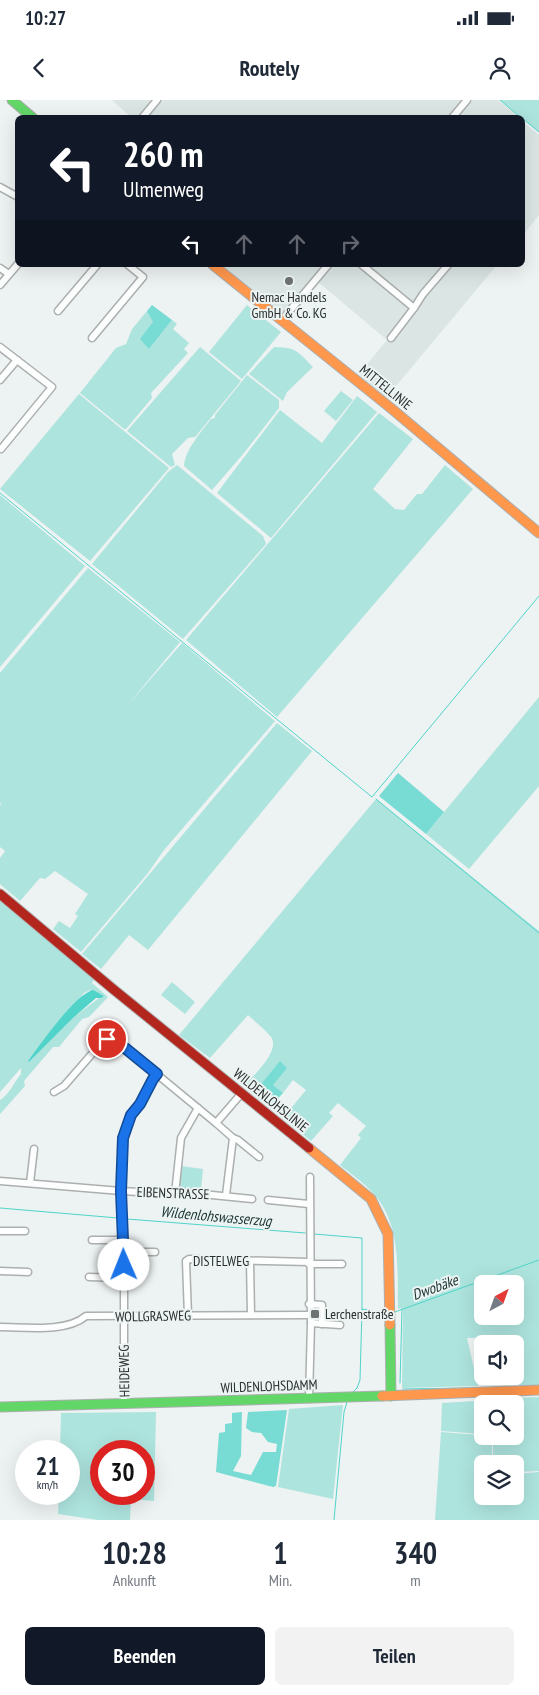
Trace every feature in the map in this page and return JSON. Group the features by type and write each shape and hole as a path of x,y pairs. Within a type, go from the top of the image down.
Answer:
{"street":[{"path":"12,100 30,115"},
{"path":"144,115 157,100"},
{"path":"454,115 467,100"},
{"path":"0,187 15,194"},
{"path":"0,285 15,267"},
{"path":"58,311 95,267"},
{"path":"92,338 143,277 130,267"},
{"name":"MITTELLINIE","path":"216,267 392,409 539,533"},
{"path":"282,320 326,267"},
{"path":"364,267 414,308"},
{"path":"391,338 423,294 446,267"},
{"path":"0,268 9,274"},
{"path":"0,347 52,387 1,449"},
{"path":"0,380 17,360"},
{"name":"WILDENLOHSLINIE","path":"0,894 370,1199 388,1234 391,1396"},
{"path":"54,1092 64,1086 104,1040 107,1039 125,1048 232,1138 238,1140 259,1157"},
{"name":"HEIDEWEG","path":"124,1404 124,1252 121,1191 123,1138 131,1115 140,1104 157,1074"},
{"path":"216,1123 241,1094"},
{"path":"175,1194 181,1138 198,1108"},
{"name":"EIBENSTRASSE","path":"226,1195 232,1138"},
{"path":"30,1183 34,1149"},
{"path":"309,1399 311,1323 309,1315 310,1177"},
{"name":"EIBENSTRASSE","path":"0,1181 121,1191 226,1195 252,1199"},
{"path":"268,1200 309,1204"},
{"path":"0,1231 25,1231"},
{"path":"92,1240 123,1240"},
{"path":"124,1252 155,1252"},
{"name":"DISTELWEG","path":"188,1316 186,1261 189,1259 309,1263"},
{"path":"250,1261 251,1314"},
{"path":"309,1263 342,1264"},
{"path":"0,1272 28,1272"},
{"path":"89,1277 123,1278"},
{"path":"310,1304 322,1305 322,1324"},
{"name":"WOLLGRASWEG","path":"0,1327 57,1327 79,1322 86,1316 309,1315"},
{"path":"311,1323 340,1325"},
{"name":"WILDENLOHSDAMM","path":"0,1407 309,1399 539,1390"}],"shaded area":[{"path":"112,100 498,100 517,115 129,115"},
{"path":"500,100 539,100 539,132 525,121 525,115 518,115"},
{"path":"525,123 539,135 539,215 525,232"},
{"path":"216,267 495,267 386,398 359,374 387,340 317,281 282,320"},
{"path":"152,305 172,320 149,349 140,339 153,322 147,311"},
{"path":"247,305 281,332 242,379 209,352"},
{"path":"147,311 153,321 149,349 172,320 177,324 173,329 189,343 184,349 188,353 151,393 152,398 124,429 80,393 116,348 126,344 132,329"},
{"path":"200,347 241,381 195,437 188,438 172,454 175,465 171,467 127,431"},
{"path":"274,347 288,348 296,351 313,367 287,392 283,401 249,374"},
{"path":"247,375 279,400 279,408 212,490 184,466 185,460 198,435 211,419 215,418 215,415"},
{"path":"341,391 353,400 336,421 324,411"},
{"path":"79,394 169,468 90,561 0,489"},
{"path":"357,396 377,412 271,538 217,493 280,410 322,443"},
{"path":"379,413 413,439 373,489 395,509 404,510 417,494 422,494 445,465 473,489 277,717 186,640"},
{"path":"177,465 263,536 266,544 183,639 92,564 168,472"},
{"path":"0,495 85,566 0,667"},
{"path":"88,568 180,642 126,707 182,643 275,721 164,850 148,873 81,952 53,929 59,921 70,928 78,916 75,914 88,894 55,871 45,879 40,878 20,901 0,884 0,858 5,851 0,847 0,673"},
{"path":"539,697 539,786 469,869 426,834"},
{"path":"277,723 312,751 148,950 129,935 101,969 82,954"},
{"path":"398,773 444,812 426,834 379,796"},
{"path":"376,799 539,931 539,1386 519,1385 524,1385 524,1335 474,1335 474,1338 467,1338 474,1369 474,1385 478,1386 402,1388 403,1308 398,1309 397,1263 393,1232 382,1204 361,1181 340,1165 361,1138 358,1135 366,1126 338,1103 329,1113 333,1116 311,1141 283,1118 306,1090 293,1080 283,1093 273,1085 280,1062 253,1094 244,1086 265,1063 273,1043 269,1034 248,1015 210,1058 179,1035"},
{"path":"0,901 94,979 92,983 108,997 89,1017 82,1019 59,1047 53,1047 24,1081 25,1086 0,1114 0,1100 9,1092 21,1074 21,1068 0,1092","holes":["90,990 99,998 73,1018 28,1061 84,993"]},
{"path":"172,982 195,1002 185,1014 161,995"},
{"path":"93,990 104,996 96,998 73,1018 29,1062 58,1021 77,1001"},
{"path":"280,1061 287,1068 273,1085 283,1093 270,1107 253,1094"},
{"path":"181,1166 203,1169 201,1189 182,1188 179,1186"},
{"path":"539,1397 539,1471 524,1472 524,1455 493,1455 493,1445 524,1445 524,1398"},
{"path":"474,1401 474,1433 441,1431 442,1403"},
{"path":"343,1405 333,1499 278,1487 289,1409"},
{"path":"287,1410 276,1486 273,1487 216,1472 219,1433 225,1432 225,1424 232,1423 232,1413 242,1412 241,1456 233,1471 251,1475 263,1452 276,1452 277,1444 268,1442 261,1433 252,1432 246,1428 248,1412"},
{"path":"156,1412 155,1456 155,1440 90,1440 90,1505 131,1505 130,1520 98,1520 58,1514 58,1505 80,1505 80,1440 60,1440 61,1413"},
{"path":"441,1432 474,1435 474,1445 492,1445 492,1455 474,1455 474,1505 524,1505 524,1473 539,1472 539,1520 435,1520"}],"waterway":[{"path":"500,100 518,115"},
{"path":"525,120 539,132"},
{"path":"0,493 372,797 539,596"},
{"path":"376,799 539,933"},
{"name":"Wildenlohswasserzug","path":"0,1208 118,1218"},
{"name":"Wildenlohswasserzug","path":"127,1219 305,1233"},
{"name":"Wildenlohswasserzug","path":"314,1234 362,1238 362,1309"},
{"name":"Dwobäke","path":"395,1312 539,1260"},
{"name":"Dwobäke","path":"352,1393 357,1388 360,1380 362,1309 383,1312"},
{"path":"400,1383 402,1309"},
{"path":"403,1389 468,1388"},
{"name":"Dwobäke","path":"334,1520 344,1412 347,1402"}],"traffic: fast":[{"path":"12,100 30,115"},
{"path":"390,1325 391,1396"},
{"path":"0,1407 382,1396"}],"traffic: slow":[{"path":"215,267 392,409 539,533"},
{"path":"309,1148 371,1199 388,1234 390,1325"},
{"path":"382,1396 539,1390"}],"traffic: jam":[{"path":"0,894 113,989 309,1148"}],"place":[{"name":"Nemac Handels GmbH & Co. KG","path":"289,281"},
{"name":"Lerchenstraße","path":"315,1314"}],"route":[{"path":"107,1039 125,1048 157,1074 140,1104 131,1115 123,1138 121,1191 124,1265"}]}
